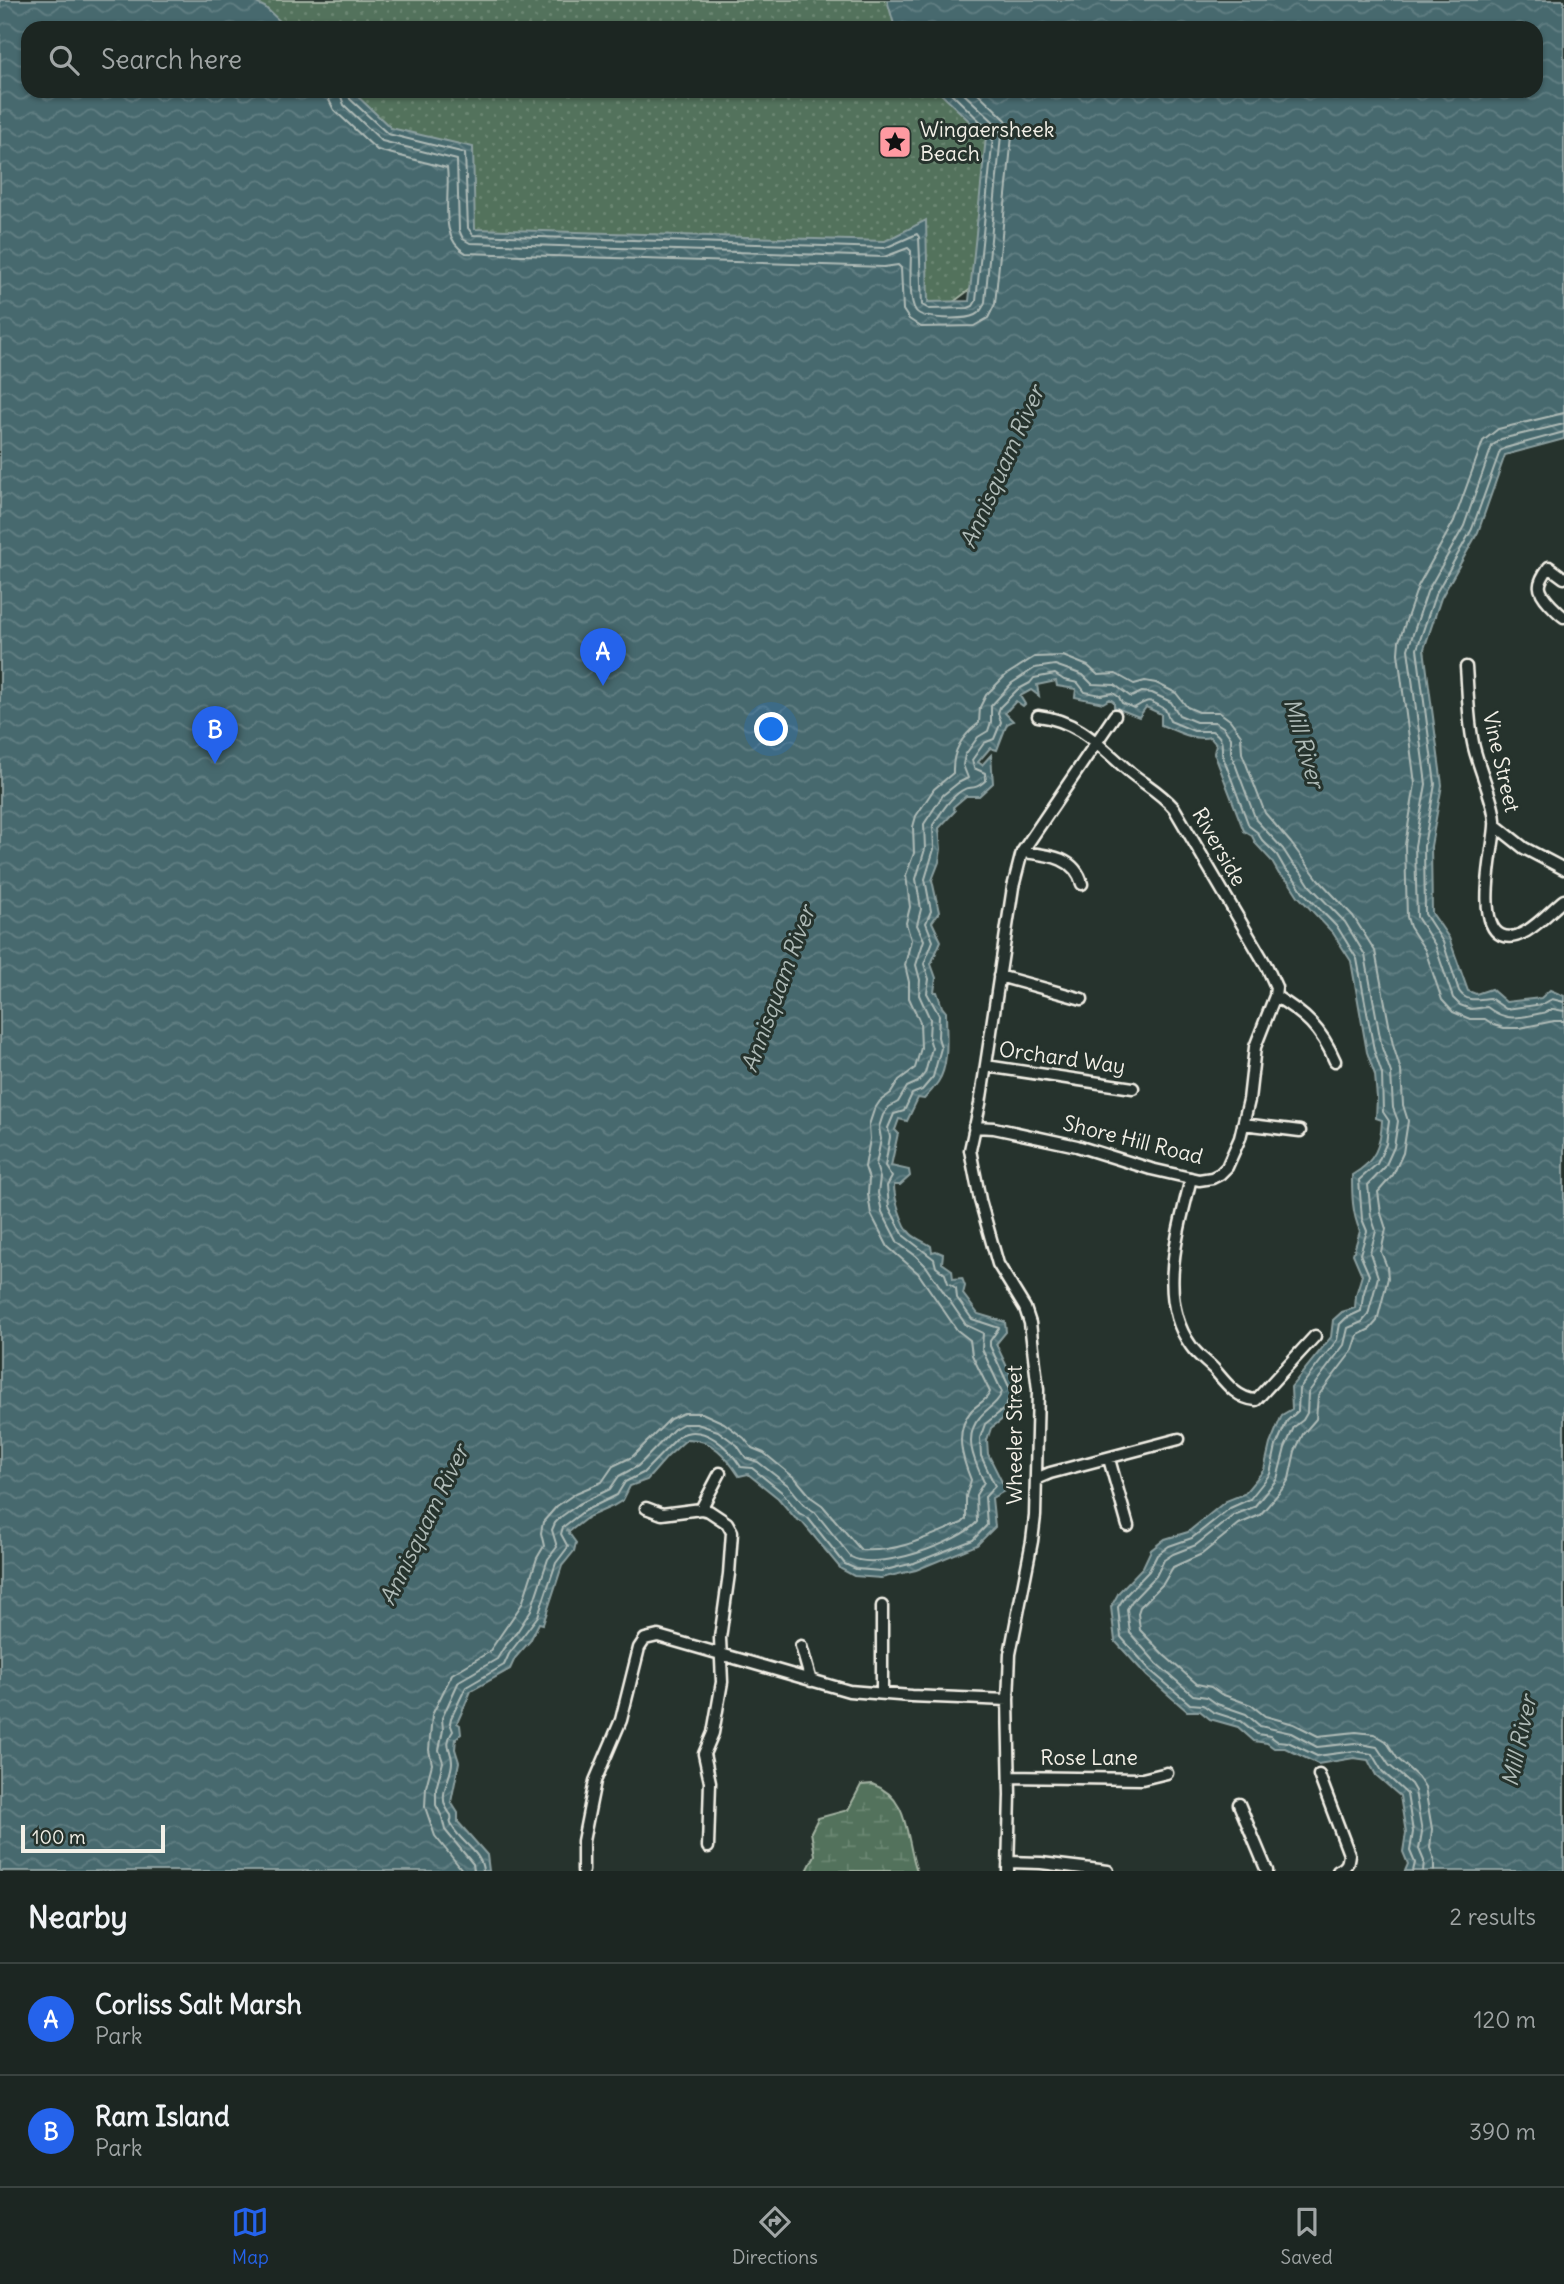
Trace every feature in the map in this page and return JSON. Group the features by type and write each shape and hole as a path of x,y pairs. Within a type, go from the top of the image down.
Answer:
{"street":[{"path":"1564,578 1549,568 1541,579 1540,588 1543,597 1564,617"},
{"name":"Vine Street","path":"1466,667 1473,743 1494,813 1495,825 1524,848 1564,870"},
{"name":"Wheeler Street","path":"1008,1866 1010,1654 1032,1541 1038,1390 1030,1322 1025,1308 998,1264 989,1237 970,1150 986,1066 1013,887 1022,852 1115,715"},
{"path":"1038,716 1061,720 1096,741"},
{"name":"Riverside","path":"1096,741 1131,773 1161,793 1174,808 1272,977 1276,987 1275,996"},
{"path":"1495,825 1487,884 1489,908 1496,932 1510,937 1517,936 1564,900"},
{"path":"1022,852 1049,855 1063,860 1074,867 1082,884"},
{"path":"999,976 1082,999"},
{"path":"1275,996 1308,1019 1328,1044 1335,1061"},
{"name":"Shore Hill Road","path":"974,1127 994,1128 1065,1143 1191,1178 1212,1178 1220,1174 1233,1156 1249,1100 1255,1047 1275,996"},
{"name":"Orchard Way","path":"986,1066 1133,1088"},
{"path":"1243,1124 1300,1131"},
{"path":"1191,1178 1173,1271 1176,1311 1190,1345 1233,1390 1249,1400 1256,1400 1315,1336"},
{"path":"1036,1479 1179,1439"},
{"path":"1109,1459 1128,1526"},
{"path":"701,1509 720,1473"},
{"path":"646,1508 662,1514 701,1509 709,1511 727,1523 732,1532 720,1638 722,1656 718,1710 713,1733 704,1754 710,1782 708,1847"},
{"path":"882,1606 882,1693"},
{"path":"583,1871 583,1841 595,1781 621,1720 639,1648 645,1639 658,1636 849,1691 1009,1700"},
{"path":"802,1646 811,1681"},
{"name":"Rose Lane","path":"1010,1777 1142,1779 1167,1773"},
{"path":"1319,1775 1349,1854 1348,1863 1344,1869 1338,1871"},
{"path":"1239,1804 1266,1871"},
{"path":"1008,1866 1041,1863 1108,1871"}],"green space":[{"name":"Wingaersheek Beach","path":"0,0 919,0 928,21 21,21 21,98 994,98 1026,119 976,285 920,323 0,195"},
{"path":"872,1784 885,1790 900,1809 917,1871 807,1871 815,1855 811,1832 818,1818 848,1810 861,1785"}],"water":[{"path":"0,0 250,0 265,7 280,21 21,21 21,98 359,98 391,128 473,147 475,229 885,241 926,220 928,302 969,301 986,137 945,98 1543,98 1543,21 893,21 887,0 1564,0 1564,439 1505,455 1478,532 1441,598 1424,649 1442,785 1431,846 1432,913 1449,938 1468,991 1476,994 1491,989 1506,1002 1541,998 1550,990 1564,996 1564,1871 1405,1871 1408,1864 1403,1852 1406,1833 1400,1796 1376,1775 1368,1760 1354,1758 1318,1764 1285,1748 1274,1748 1267,1743 1254,1741 1238,1727 1210,1719 1200,1711 1187,1711 1147,1676 1115,1641 1111,1607 1119,1592 1143,1567 1151,1550 1165,1539 1188,1532 1226,1501 1244,1494 1264,1470 1270,1444 1282,1415 1292,1409 1291,1387 1331,1337 1333,1320 1342,1312 1355,1308 1362,1275 1353,1254 1360,1231 1352,1196 1352,1175 1366,1165 1375,1152 1382,1120 1376,1118 1375,1075 1367,1052 1351,961 1333,933 1279,874 1252,836 1244,831 1214,753 1216,744 1210,737 1191,737 1161,725 1161,714 1146,707 1139,717 1114,707 1114,702 1110,699 1103,703 1075,697 1076,689 1057,686 1056,681 1037,685 1039,696 1031,690 1020,696 1025,704 1023,706 1016,701 1005,713 1013,721 1007,724 997,750 990,748 978,762 982,765 991,755 993,783 979,796 966,796 953,807 955,811 939,828 941,849 932,880 939,912 932,922 941,941 931,964 936,978 934,992 937,992 946,1012 946,1057 942,1075 935,1086 924,1099 918,1098 907,1121 899,1119 891,1166 909,1170 910,1176 900,1185 894,1185 899,1211 908,1230 931,1246 932,1252 943,1254 942,1263 952,1270 953,1279 962,1278 965,1286 963,1294 978,1314 1005,1322 1006,1332 996,1344 1020,1394 1009,1414 991,1428 987,1440 988,1454 1006,1490 992,1498 995,1527 977,1545 916,1570 881,1578 854,1576 841,1569 803,1523 795,1518 778,1498 748,1474 739,1476 711,1445 687,1439 647,1480 630,1486 623,1500 588,1517 570,1531 566,1529 576,1543 574,1551 562,1566 543,1624 539,1623 510,1669 471,1691 457,1723 460,1725 461,1734 456,1738 455,1749 459,1762 451,1802 458,1813 458,1822 487,1855 489,1871 0,1871"}],"place":[{"name":"Wingaersheek Beach","path":"895,142"},
{"name":"Corliss Salt Marsh","path":"603,686"},
{"name":"Ram Island","path":"215,764"}],"water label":[{"name":"Annisquam River","path":"1002,467"},
{"name":"Mill River","path":"1304,743"},
{"name":"Annisquam River","path":"778,989"},
{"name":"Annisquam River","path":"424,1525"},
{"name":"Mill River","path":"1519,1741"}]}
